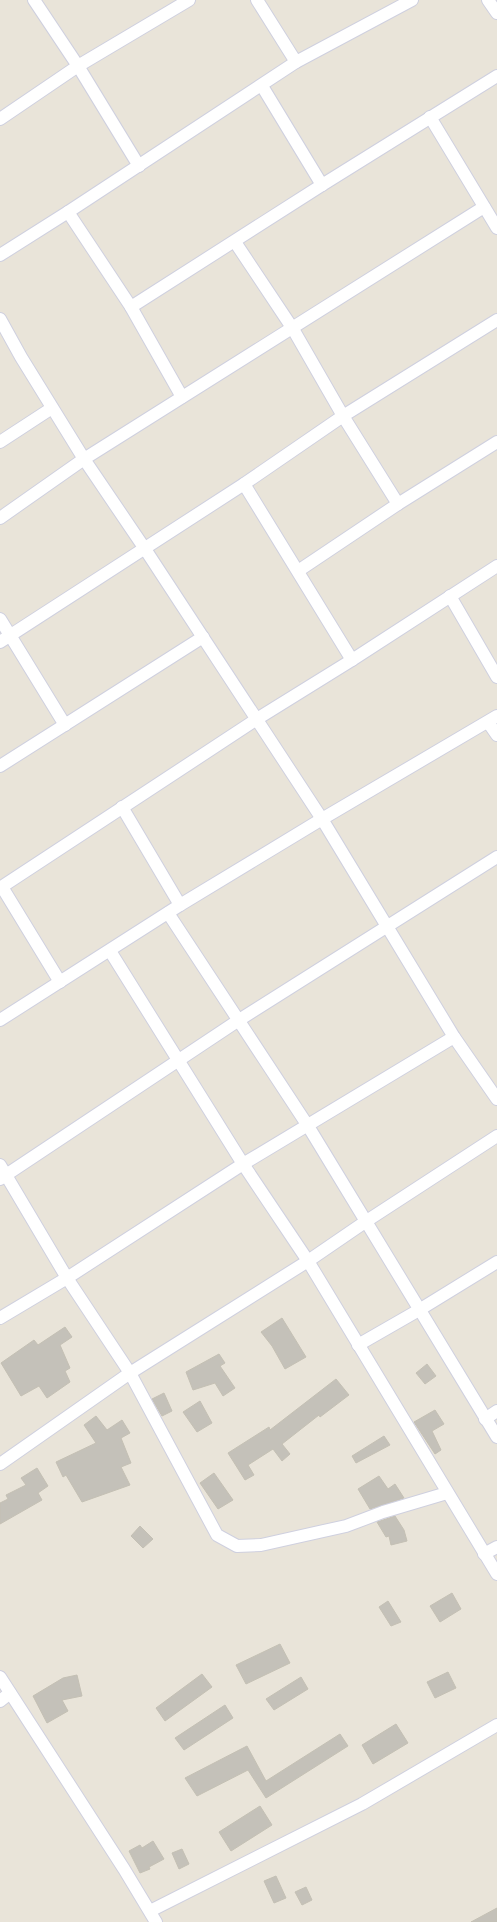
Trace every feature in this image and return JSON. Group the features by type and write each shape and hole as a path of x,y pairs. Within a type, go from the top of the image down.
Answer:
{"street":[{"path":"34,0 78,66 139,166"},
{"path":"0,119 78,66 189,0"},
{"path":"257,0 296,62"},
{"path":"0,255 262,86 296,62 412,0"},
{"path":"488,0 497,13"},
{"path":"130,307 497,76"},
{"path":"262,86 322,185"},
{"path":"430,118 497,228"},
{"path":"0,518 84,459 484,207"},
{"path":"68,212 130,307 182,397"},
{"path":"235,242 293,328 343,416 398,504"},
{"path":"0,319 52,408 84,459 146,549 322,819 454,1037 497,1098"},
{"path":"5,639 146,549 343,416 497,320"},
{"path":"0,442 52,408"},
{"path":"298,570 398,504 497,442"},
{"path":"244,484 352,660"},
{"path":"60,982 1,887 257,719 352,660 497,566"},
{"path":"450,596 497,678"},
{"path":"0,619 5,639 64,725"},
{"path":"0,766 203,637"},
{"path":"0,1020 180,905 322,819 493,719 497,735"},
{"path":"122,807 180,905"},
{"path":"447,1493 384,1512 346,1526 261,1545 237,1546 217,1535 130,1373 2,1173 179,1061 239,1020 497,857"},
{"path":"168,913 308,1126 497,1437"},
{"path":"110,951 243,1164 308,1261 497,1574"},
{"path":"0,1318 68,1278 243,1164 454,1037"},
{"path":"0,1464 130,1373 308,1261 497,1136"},
{"path":"358,1345 419,1310 497,1262"},
{"path":"485,1418 497,1411"},
{"path":"484,1554 497,1547"},
{"path":"0,1677 156,1922"},
{"path":"0,1702 10,1693"},
{"path":"150,1911 362,1804 497,1725"}],"building":[{"path":"282,1318 306,1357 285,1369 272,1346 261,1332"},
{"path":"65,1327 72,1337 60,1345 70,1368 65,1371 70,1382 47,1398 39,1386 21,1396 1,1363 34,1340 38,1345"},
{"path":"219,1354 225,1363 220,1366 235,1388 223,1396 215,1383 193,1390 186,1372"},
{"path":"427,1364 436,1376 425,1384 416,1373"},
{"path":"336,1379 349,1395 320,1417 319,1415 282,1444 290,1454 282,1461 273,1449 248,1465 254,1475 245,1480 228,1453 269,1427 270,1430"},
{"path":"164,1393 172,1411 162,1416 152,1399"},
{"path":"200,1401 212,1423 197,1432 183,1412"},
{"path":"435,1410 444,1424 432,1431 441,1450 435,1454 414,1422"},
{"path":"96,1416 107,1430 122,1420 130,1433 121,1438 131,1463 121,1467 130,1485 82,1502 66,1475 63,1477 56,1462 96,1443 84,1425"},
{"path":"384,1436 390,1445 356,1463 352,1456"},
{"path":"37,1468 48,1486 38,1493 42,1500 0,1524 0,1503 8,1499 6,1495 26,1485 21,1478"},
{"path":"214,1473 233,1500 218,1509 200,1483"},
{"path":"379,1476 388,1489 395,1484 404,1498 370,1509 358,1489"},
{"path":"395,1516 404,1530 407,1541 391,1545 389,1536 386,1537 377,1522"},
{"path":"140,1526 153,1539 143,1548 131,1536"},
{"path":"452,1593 461,1609 440,1622 430,1606"},
{"path":"388,1601 401,1622 391,1626 379,1607"},
{"path":"280,1644 290,1663 246,1684 236,1665"},
{"path":"448,1672 456,1688 435,1698 427,1682"},
{"path":"202,1674 212,1687 165,1721 156,1708"},
{"path":"77,1675 82,1696 62,1700 68,1711 47,1723 33,1696 63,1678"},
{"path":"301,1677 308,1689 274,1710 266,1699"},
{"path":"225,1705 233,1718 184,1750 175,1738"},
{"path":"396,1724 408,1743 373,1764 362,1745"},
{"path":"340,1734 348,1746 266,1798 248,1770 197,1796 185,1778 247,1746 266,1781"},
{"path":"260,1806 272,1825 231,1851 219,1832"},
{"path":"153,1841 164,1859 149,1867 150,1869 140,1873 129,1851 140,1845 142,1848"},
{"path":"182,1849 189,1864 179,1869 172,1853"},
{"path":"276,1876 286,1898 274,1903 264,1881"},
{"path":"306,1887 312,1900 302,1905 295,1892"},
{"path":"497,1908 497,1922 471,1922"}]}
